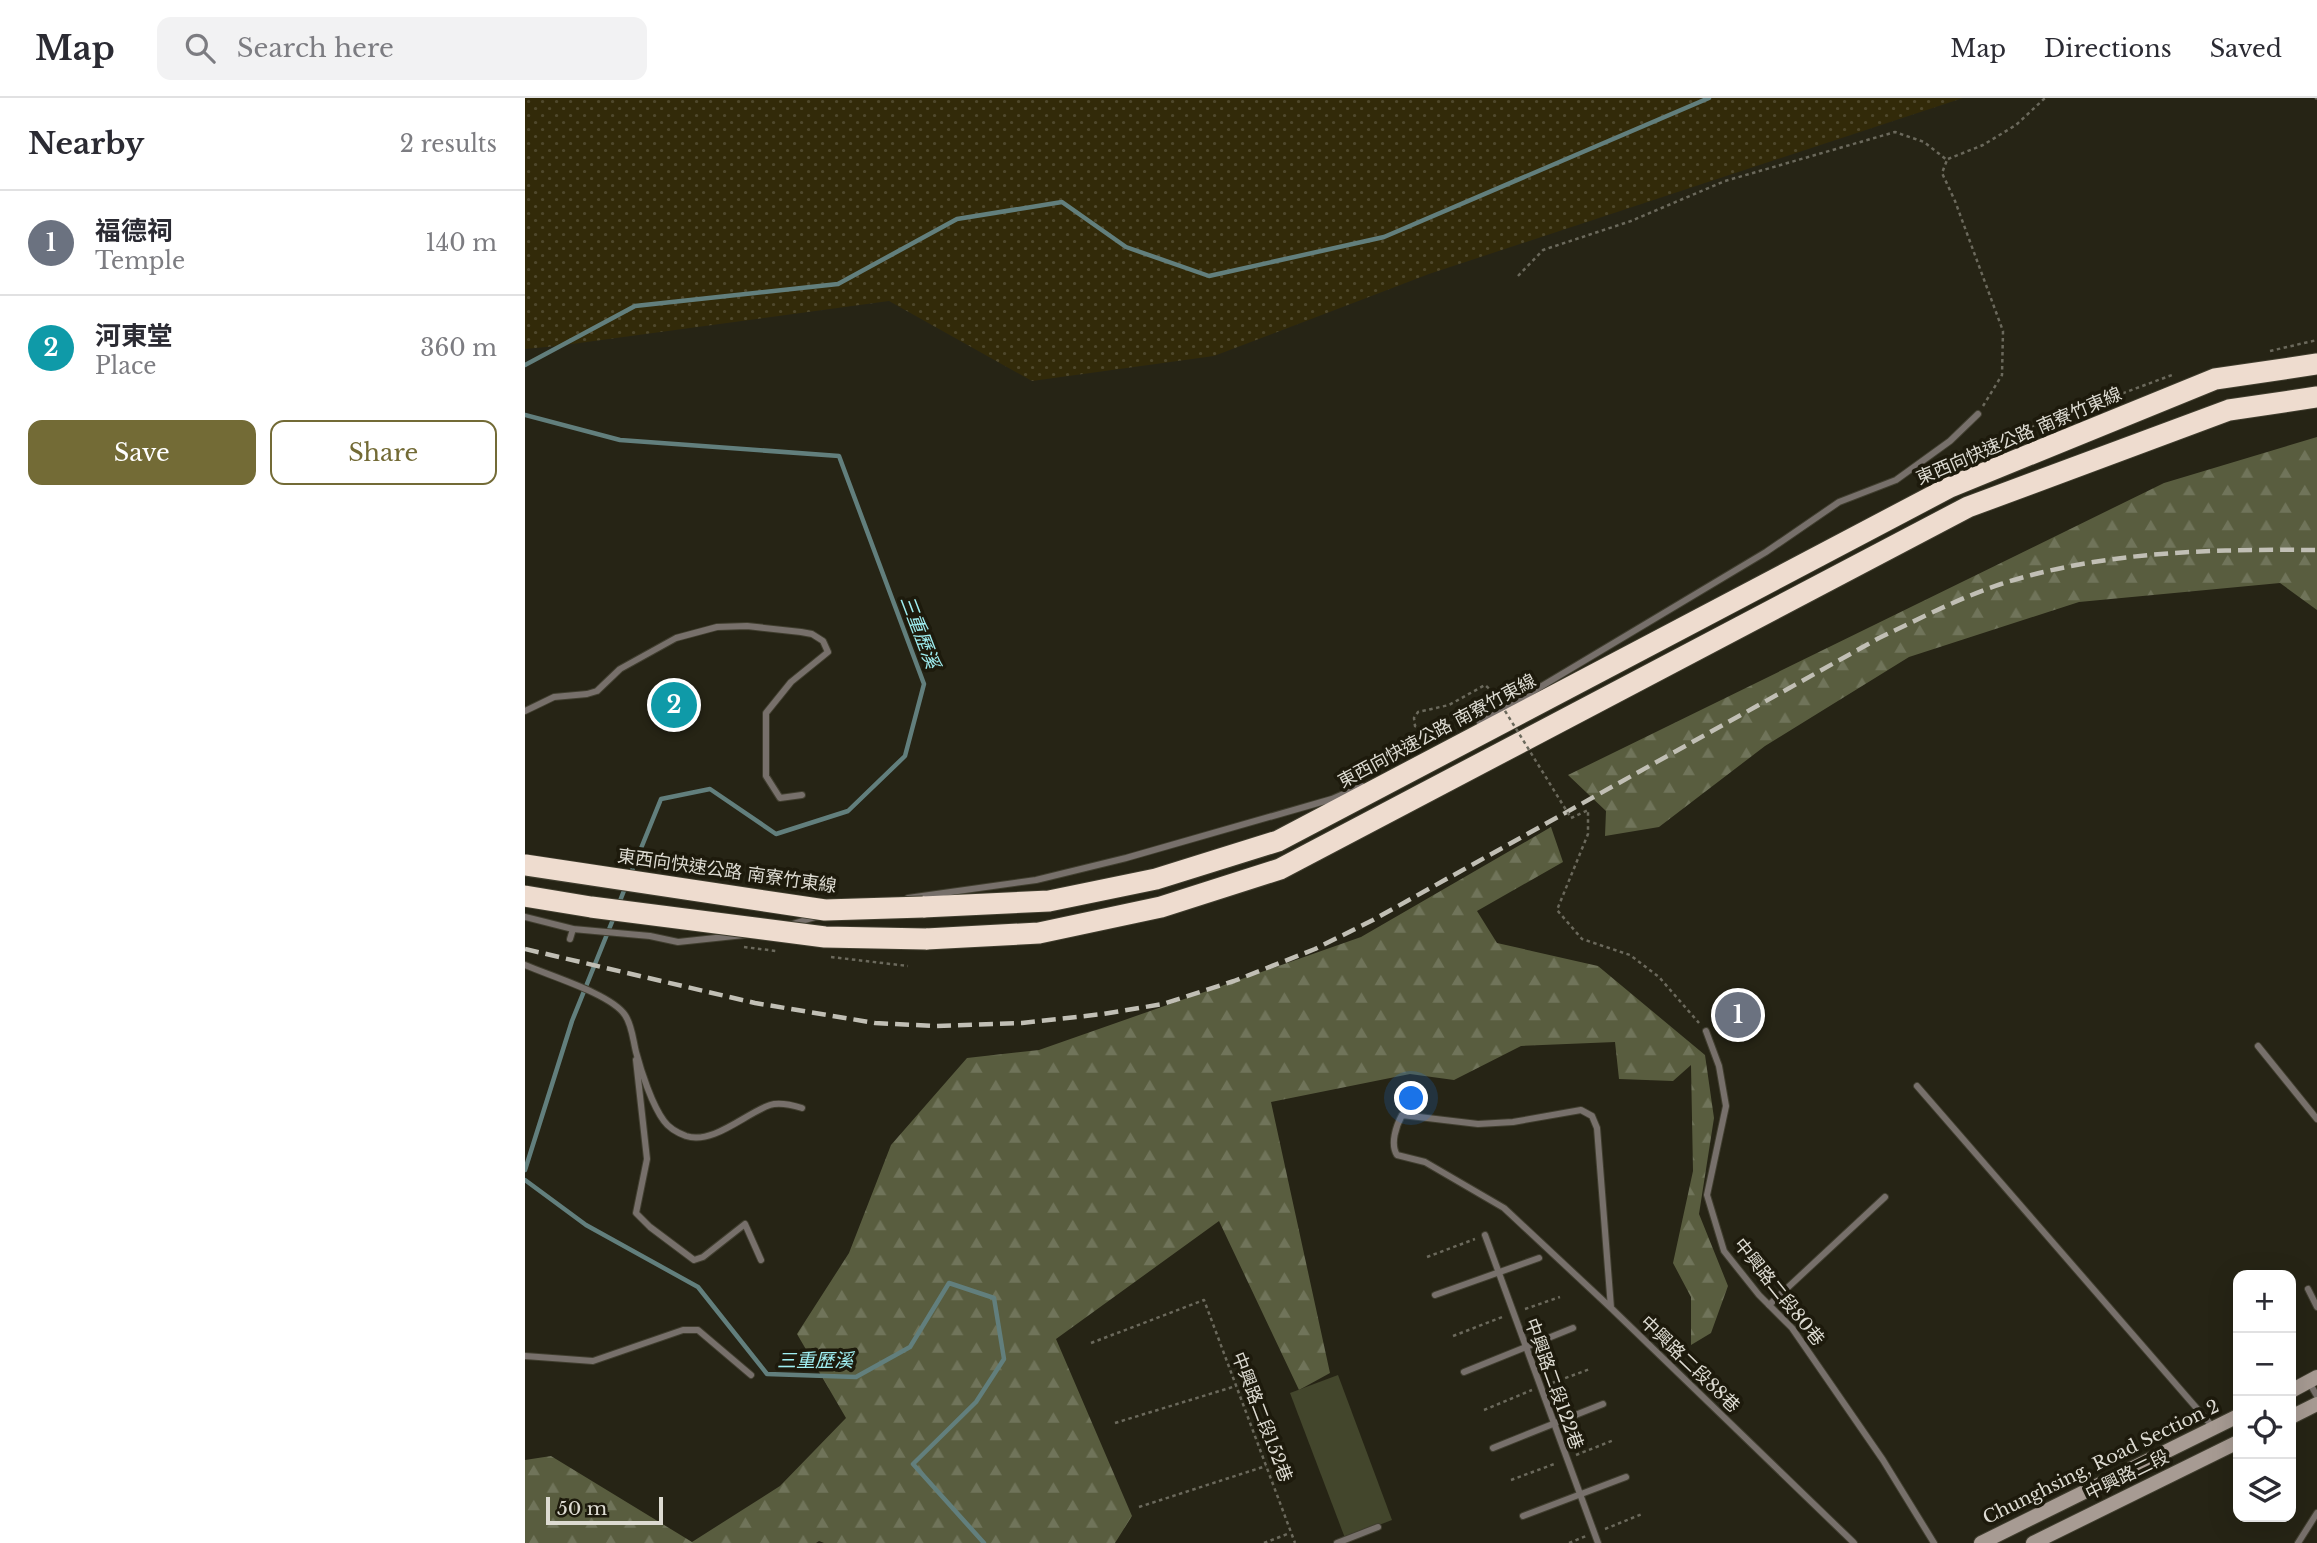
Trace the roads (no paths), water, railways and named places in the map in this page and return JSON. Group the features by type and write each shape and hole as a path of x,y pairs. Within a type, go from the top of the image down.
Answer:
{"highway":[{"name":"東西向快速公路 南寮竹東線","path":"525,865 825,910 1049,901 1156,879 1278,841 1950,487 2215,379 2317,364"},
{"path":"525,896 825,937 926,939 1039,933 1161,907 1280,869 1968,507 2229,410 2317,397"}],"main road":[{"path":"2296,1388 2313,1380"},
{"path":"2296,1414 2317,1404"},
{"name":"Chunghsing, Road Section 2","path":"1981,1543 2233,1418"},
{"name":"中興路二段","path":"2033,1543 2233,1444"}],"lane":[{"path":"1469,730 1766,552 1839,502 1896,480 1950,441 1978,414"},
{"path":"525,710 554,697 597,691 620,669 676,638 717,627 812,634 823,641 828,652 792,682 766,713 766,776 781,798 802,795"},
{"path":"1383,776 1427,753"},
{"path":"525,917 573,929 650,936 678,942 757,934 828,914 945,891 1036,880 1126,858 1332,799 1370,782"},
{"path":"570,939 573,929"},
{"path":"525,965 601,997 615,1005 626,1016 635,1048 664,1122 675,1131 689,1137 702,1137 772,1104 802,1108"},
{"path":"558,978 561,968"},
{"name":"中興路二段80巷","path":"1706,1031 1719,1066 1726,1106 1707,1195 1724,1251 1792,1328 1845,1401 1934,1543"},
{"path":"2258,1046 2317,1119"},
{"path":"635,1048 647,1159 636,1213 694,1260 703,1257 745,1224 761,1260"},
{"path":"1917,1086 2214,1428"},
{"name":"中興路二段88巷","path":"1611,1308 1597,1128 1592,1116 1581,1110 1513,1122 1478,1124 1402,1115 1394,1142 1394,1152 1397,1155 1425,1163 1504,1208 1854,1543"},
{"path":"1769,1305 1885,1197"},
{"name":"中興路二段122巷","path":"1485,1235 1598,1543"},
{"path":"1435,1295 1539,1258"},
{"path":"2308,1289 2317,1307"},
{"path":"1464,1371 1573,1328"},
{"path":"525,1356 593,1362 683,1330 698,1330 751,1375"},
{"path":"2313,1380 2317,1396"},
{"path":"1493,1448 1603,1405"},
{"path":"1523,1516 1626,1476"},
{"path":"2298,1543 2317,1513"},
{"path":"1337,1543 1378,1527"}],"waterway":[{"path":"525,365 635,306 838,284 957,219 1062,202 1126,247 1209,276 1384,237 1709,98"},
{"name":"三重歷溪","path":"525,415 620,440 839,456 924,684 905,756 848,811 776,834 710,789 661,799 631,873"},
{"name":"三重歷溪","path":"618,906 625,888"},
{"name":"三重歷溪","path":"525,1170 572,1021 614,917"},
{"name":"三重歷溪","path":"525,1180 586,1225 698,1287 767,1374 856,1377 910,1347 949,1283 994,1298 1004,1359 976,1402 913,1464 984,1543"}],"railway":[{"path":"525,949 755,1003 875,1023 936,1026 1022,1023 1163,1004 1234,981 1315,949 1373,920 1879,638 1985,590 2040,573 2118,558 2237,550 2317,550"}],"place":[{"name":"河東堂","path":"674,705"},
{"name":"福德祠","path":"1738,1015"}]}
